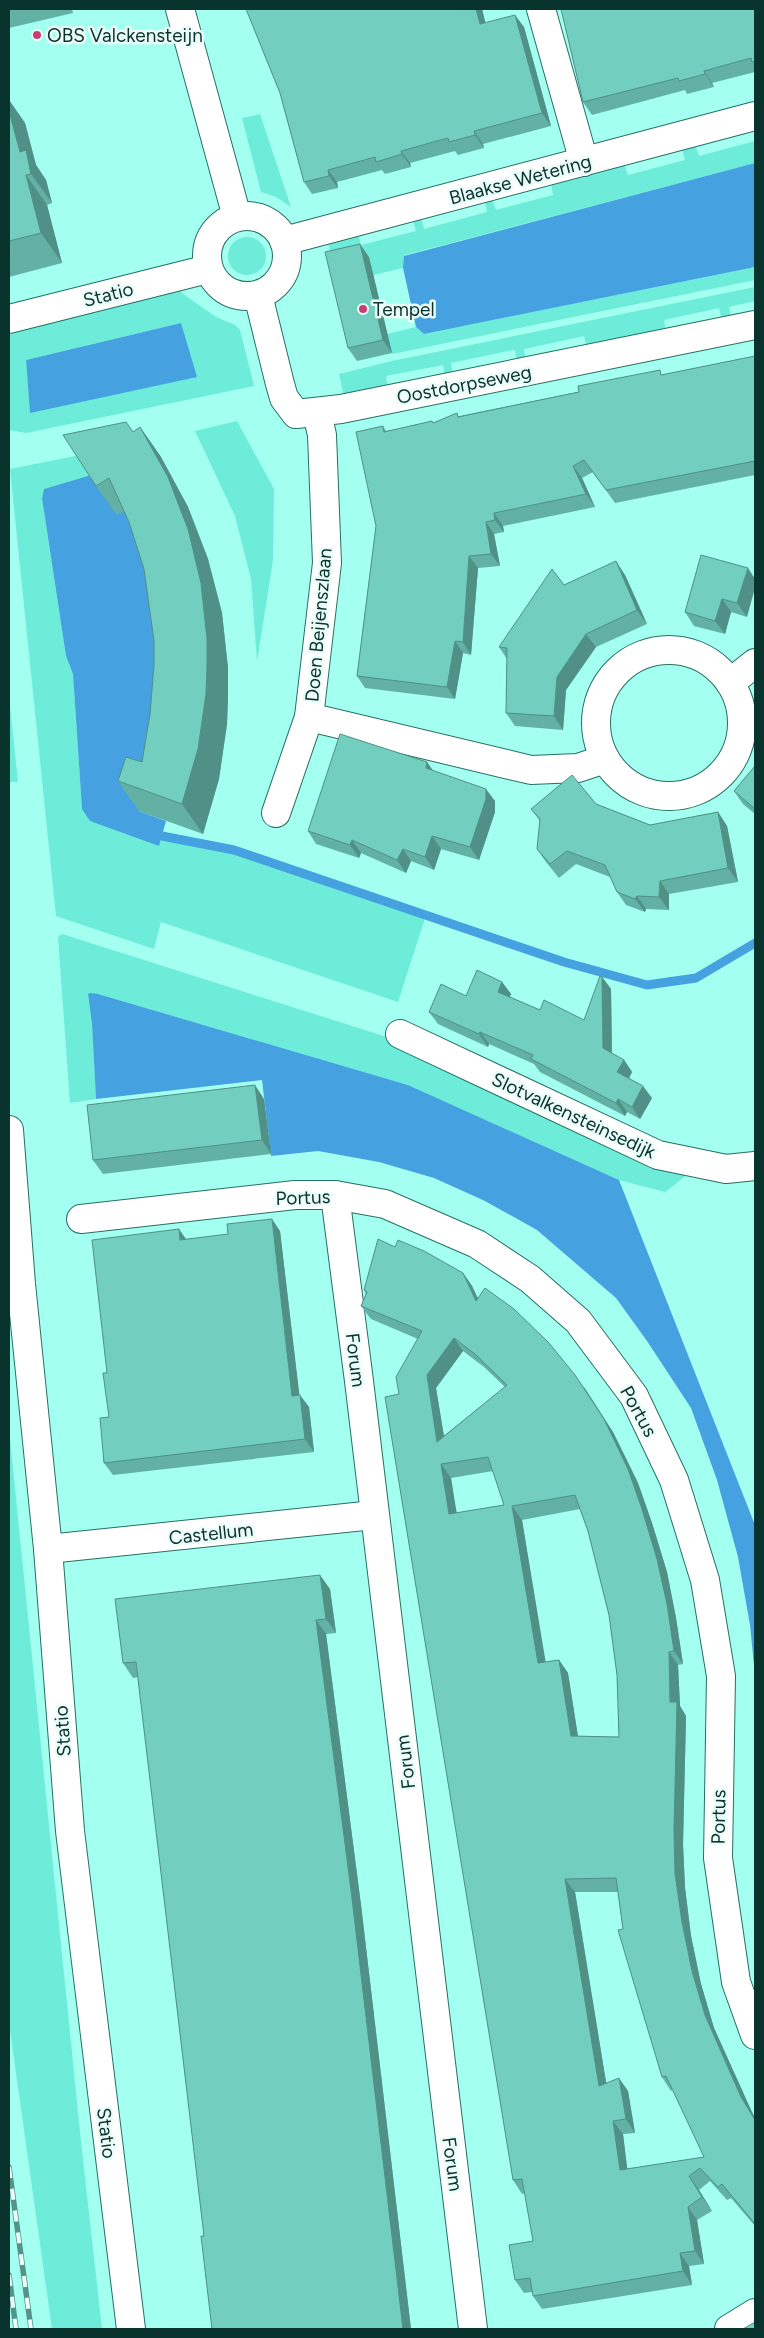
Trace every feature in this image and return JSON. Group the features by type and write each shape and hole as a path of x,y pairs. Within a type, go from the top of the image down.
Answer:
{"street":[{"path":"180,9 237,216"},
{"path":"541,9 584,162"},
{"name":"Blaakse Wetering","path":"284,241 755,116"},
{"path":"246,215 265,220 280,233 284,241 287,252 283,274 277,283 258,295 248,297 227,292 212,278 208,269 206,250 209,240 220,225 237,216 246,215"},
{"name":"Statio","path":"9,320 208,269"},
{"name":"Oostdorpseweg","path":"258,295 284,398 296,414 317,413 755,325"},
{"name":"Doen Beijenszlaan","path":"276,813 309,717 327,564 322,435 317,413"},
{"path":"665,650 692,653 716,666 730,683 741,713 740,740 727,766 718,777 700,789 679,796 657,796 636,789 619,776 605,759 596,731 596,711 602,692 613,675 628,662 646,654 665,650"},
{"path":"730,683 755,663"},
{"name":"Doen Beijenszlaan","path":"309,717 531,770 578,768 605,759"},
{"name":"Slotvalkensteinsedijk","path":"400,1034 658,1155 726,1168 755,1166"},
{"name":"Statio","path":"9,1130 21,1284 48,1549 70,1831 131,2329"},
{"name":"Portus","path":"81,1220 295,1195 335,1195 385,1204 477,1244 530,1279 578,1321 634,1396 674,1480 705,1580 721,1676 718,1858 736,1982 755,2035"},
{"name":"Forum","path":"335,1195 473,2329"},
{"name":"Castellum","path":"48,1549 374,1515"},
{"path":"729,2329 755,2314"}],"green space":[{"path":"260,114 291,207 276,197 261,192 242,118"},
{"path":"755,141 755,163 405,255 403,268 373,275 369,256 334,265 328,242 358,234 361,245 416,231 413,220 421,217 424,229 487,212 485,201 492,199 496,210 553,195 551,183 624,164 628,175 685,160 682,149 695,145 699,156"},
{"path":"247,237 260,243 266,256 260,269 247,275 234,269 228,256 234,243"},
{"path":"755,267 755,280 392,354 387,334 416,327 424,334"},
{"path":"755,287 755,301 729,307 731,318 722,320 719,308 664,320 666,332 587,348 584,336 524,349 526,360 517,362 515,350 508,351 451,363 453,375 445,376 443,365 386,376 388,388 344,397 339,374 392,361"},
{"path":"180,289 183,294 216,317 235,325 240,330 254,386 26,433 9,430 9,334","holes":["181,323 31,413 26,360"]},
{"path":"237,421 274,489 273,560 257,661 251,579 235,516 195,431"},
{"path":"120,447 91,475 44,489 42,498 66,656 73,674 82,809 159,846 162,836 234,850 426,915 398,1002 161,922 154,949 56,916 10,469"},
{"path":"9,697 18,782 9,782"},
{"path":"62,934 390,1038 390,1043 688,1174 665,1192 619,1180 408,1085 98,994 88,994 92,1024 96,1099 70,1103 58,937"},
{"path":"9,1429 81,2142 102,2329 52,2329 9,2023"}],"water":[{"path":"755,163 755,267 424,334 416,327 403,268 404,256"},
{"path":"181,323 197,377 30,413 26,360"},
{"path":"91,475 129,508 164,598 139,811 166,821 159,846 90,821 82,809 73,674 66,656 42,498 44,489"},
{"path":"90,993 408,1085 619,1180 755,1525 755,1676 750,1625 738,1557 717,1480 691,1408 616,1298 537,1230 485,1201 434,1178 379,1162 318,1151 271,1156 262,1080 96,1099 92,1024 88,994"}],"building":[{"path":"246,9 476,9 480,24 515,15 542,113 474,131 475,135 449,142 448,138 401,151 402,154 376,162 375,157 328,170 329,176 304,182 280,93"},
{"path":"561,9 755,9 755,61 752,62 751,58 704,71 705,74 679,81 678,78 583,102"},
{"path":"9,111 20,152 26,150 31,174 26,175 41,233 9,241"},
{"name":"Tempel","path":"360,244 383,340 348,348 325,252"},
{"path":"755,356 755,461 606,490 584,460 573,466 586,494 494,513 495,520 486,522 491,554 469,556 463,642 455,641 447,687 357,676 376,526 356,432 383,426 384,432 432,421 433,423 457,413 458,417 579,392 578,386 660,370 661,375"},
{"path":"126,422 133,432 140,427 168,477 188,529 201,583 207,639 206,694 198,749 182,804 118,781 126,757 142,762 150,714 154,641 144,569 129,522 109,478 96,486 63,435"},
{"path":"701,555 748,568 737,603 722,599 715,621 685,612"},
{"path":"616,561 637,610 586,634 557,677 554,716 506,713 507,648 499,647 552,569 564,585"},
{"path":"340,734 427,762 426,768 486,789 486,799 470,847 432,836 425,857 403,849 397,860 352,840 350,845 308,831"},
{"path":"755,766 755,809 734,791"},
{"path":"572,775 596,804 650,825 718,812 728,868 660,881 659,897 637,896 635,899 617,892 605,865 567,851 550,864 537,849 540,819 531,809"},
{"path":"477,970 502,982 498,992 540,1010 544,1000 584,1020 600,976 602,977 603,1048 624,1060 617,1072 643,1086 632,1107 618,1099 616,1103 531,1059 533,1055 429,1012 441,984 466,996"},
{"path":"255,1085 262,1140 93,1160 87,1105"},
{"path":"272,1219 292,1396 300,1395 305,1439 104,1463 100,1418 109,1417 103,1373 107,1373 92,1240 179,1229 180,1240 228,1234 227,1224"},
{"path":"378,1239 395,1247 398,1240 424,1251 463,1273 476,1301 485,1288 514,1309 549,1343 575,1375 604,1419 628,1469 642,1509 657,1559 667,1604 674,1651 669,1652 670,1702 677,1702 674,1830 675,1874 682,1922 692,1971 705,2015 741,2097 755,2120 755,2224 722,2184 718,2187 700,2168 689,2176 702,2197 688,2207 695,2251 680,2253 683,2271 533,2296 530,2278 515,2280 509,2245 533,2241 522,2179 513,2180 385,1397 399,1394 396,1377 422,1331 361,1306 367,1292 364,1290","holes":["454,1338 475,1354 507,1385 437,1442 427,1375","488,1457 504,1505 449,1514 441,1464","575,1495 588,1531 609,1615 617,1675 619,1737 571,1736 559,1660 538,1663 512,1506","616,1878 623,1929 618,1930 662,2077 666,2076 704,2157 620,2170 613,2121 626,2119 619,2078 599,2086 565,1879"]},
{"path":"320,1575 326,1619 316,1620 351,1890 403,2329 212,2329 201,2236 204,2236 136,1662 123,1663 115,1599"},
{"path":"755,2322 755,2329 743,2329"}],"waterway":[{"path":"162,836 234,850 564,962 647,985 696,978 755,943"}],"railway":[{"path":"9,2167 31,2329"},
{"path":"9,2275 16,2329"}],"place":[{"name":"OBS Valckensteijn","path":"37,35"},
{"name":"Tempel","path":"363,309"}]}
